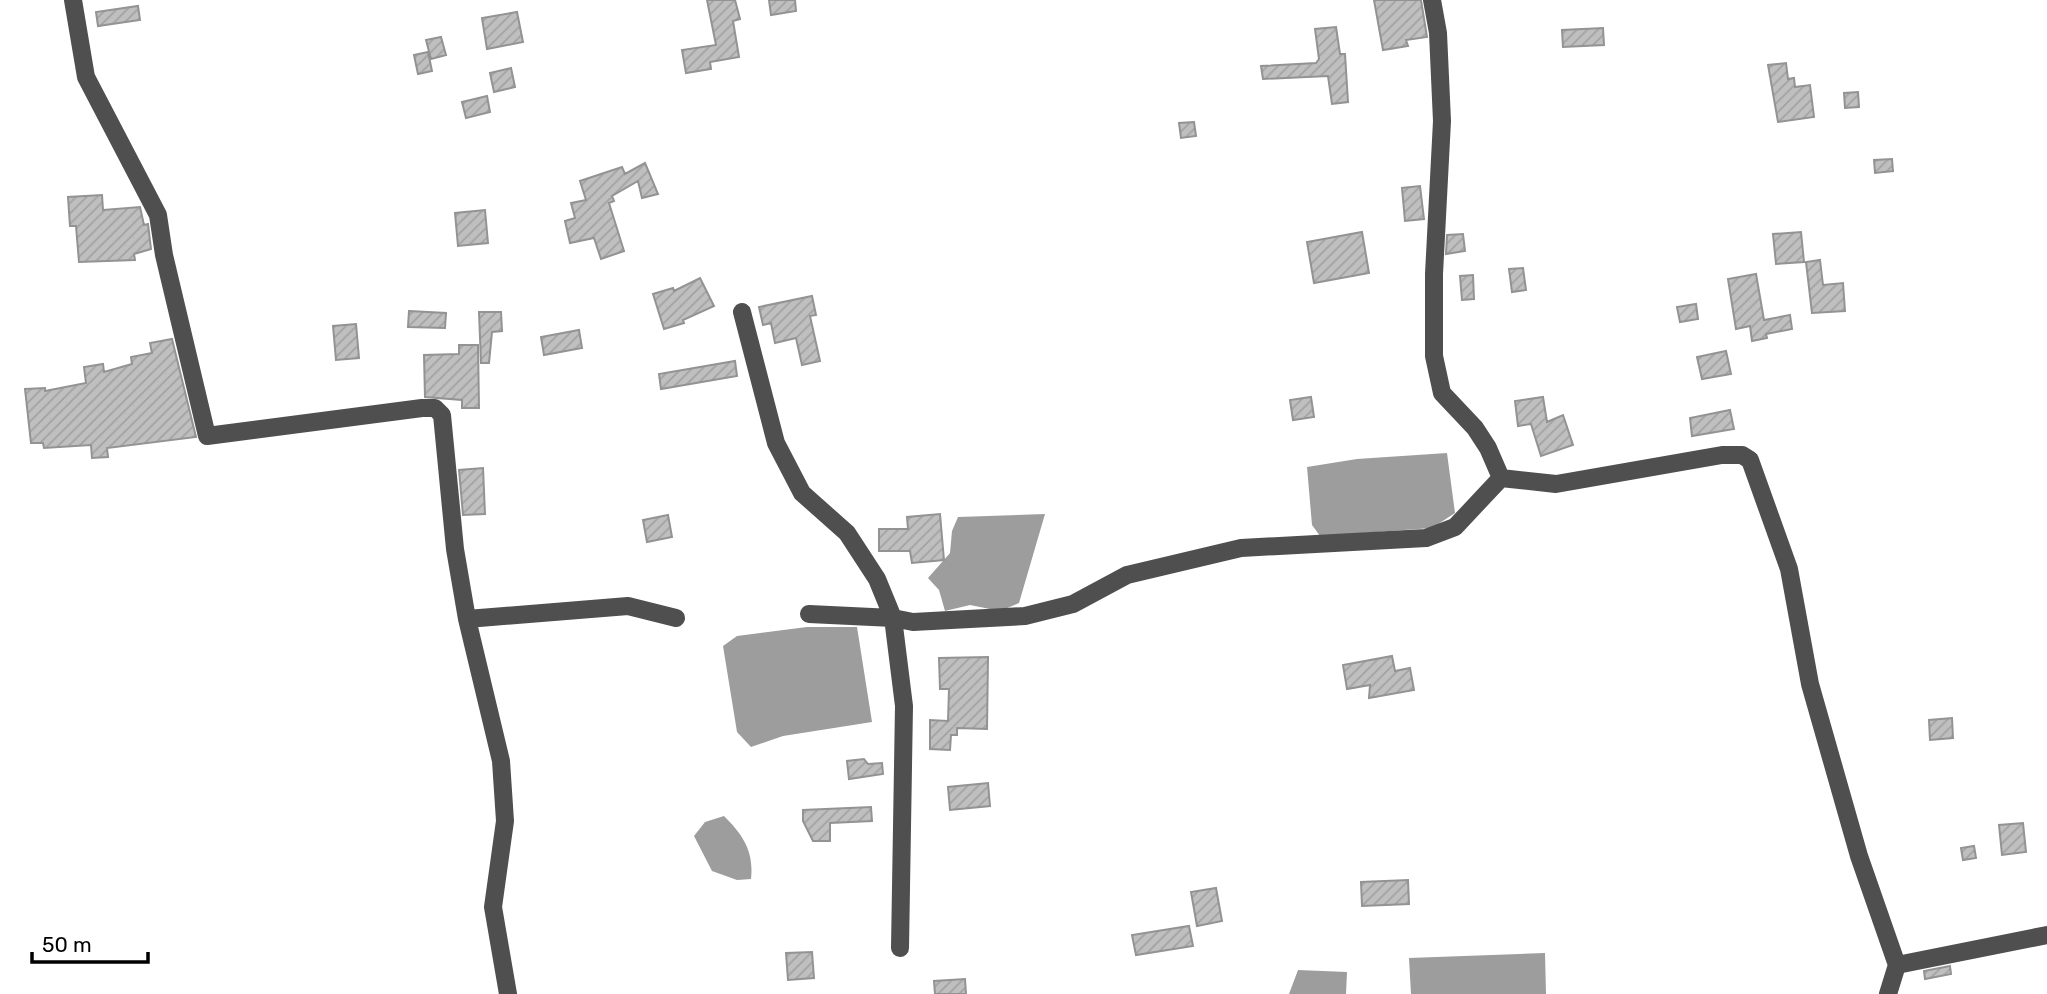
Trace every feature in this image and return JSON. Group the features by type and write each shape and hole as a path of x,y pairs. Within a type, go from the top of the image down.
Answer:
{"street":[{"path":"73,0 86,77 158,215 164,255 207,436 435,408 442,415 455,549 467,619 500,761 505,821 497,860 493,907 508,994"},
{"path":"1432,0 1438,33 1442,121 1434,274 1434,356 1442,393 1475,428 1488,448 1501,478"},
{"path":"742,312 776,443 802,493 848,533 877,579 893,618 904,706 900,948"},
{"path":"1501,478 1556,484 1722,455 1742,455 1750,460 1789,569 1810,684 1859,856 1897,965 1888,994"},
{"path":"809,614 893,618 913,622 1025,616 1073,604 1127,575 1241,548 1426,538 1455,527 1501,478"},
{"path":"467,619 628,606 676,618"},
{"path":"1897,965 2047,934"}],"shaded area":[{"path":"1447,453 1455,513 1432,528 1320,536 1312,525 1307,467 1357,459"},
{"path":"1045,514 1019,603 1000,611 970,605 945,611 939,590 928,578 950,553 952,531 958,517"},
{"path":"807,627 857,627 872,722 783,736 751,747 737,732 723,646 737,636"},
{"path":"724,816 746,844 751,860 751,879 737,880 712,871 694,836 705,822"},
{"path":"1545,953 1546,994 1411,994 1409,958"},
{"path":"1298,970 1347,972 1346,994 1289,994"}],"building":[{"path":"707,0 735,0 740,19 733,21 739,57 710,62 711,69 686,73 682,50 716,45"},
{"path":"769,0 795,0 796,11 771,15"},
{"path":"1374,0 1421,0 1427,37 1406,40 1408,46 1383,50"},
{"path":"138,6 140,20 98,26 96,12"},
{"path":"517,12 523,42 487,49 482,18"},
{"path":"1336,27 1340,54 1345,54 1348,102 1332,104 1328,76 1263,79 1261,66 1316,63 1319,59 1315,29"},
{"path":"1603,28 1604,45 1563,47 1562,30"},
{"path":"441,37 446,55 431,59 426,40"},
{"path":"428,52 432,71 418,74 414,55"},
{"path":"1786,63 1788,79 1794,78 1795,87 1810,85 1814,117 1778,122 1768,65"},
{"path":"511,68 515,87 494,92 490,73"},
{"path":"1858,92 1859,107 1845,108 1844,93"},
{"path":"487,96 490,112 466,118 462,102"},
{"path":"1194,122 1196,136 1181,138 1179,123"},
{"path":"1892,159 1893,171 1875,173 1874,160"},
{"path":"645,163 658,194 642,198 638,181 612,196 614,201 609,203 624,251 601,259 594,238 570,243 565,221 575,218 571,203 586,200 580,181 622,167 625,174"},
{"path":"1420,186 1424,219 1405,221 1402,188"},
{"path":"102,195 103,210 140,207 144,225 148,224 151,249 134,254 135,260 79,262 76,226 70,226 68,197"},
{"path":"485,210 488,243 458,246 455,213"},
{"path":"1362,232 1369,273 1314,283 1307,242"},
{"path":"1801,232 1804,262 1776,264 1773,234"},
{"path":"1463,234 1465,251 1446,254 1447,235"},
{"path":"1820,260 1823,285 1843,283 1845,311 1812,313 1806,262"},
{"path":"1523,268 1526,290 1512,292 1509,269"},
{"path":"1756,274 1764,320 1790,315 1792,329 1766,334 1767,338 1752,341 1750,326 1736,329 1728,279"},
{"path":"1473,275 1474,299 1462,300 1460,276"},
{"path":"700,278 714,306 683,320 684,323 664,329 653,294 673,288 674,291"},
{"path":"812,296 816,315 810,316 820,361 802,365 796,338 775,343 771,323 763,325 759,307"},
{"path":"1696,304 1698,319 1680,322 1677,307"},
{"path":"409,311 446,313 445,328 408,327"},
{"path":"479,312 501,312 502,331 492,332 489,363 481,363"},
{"path":"356,324 359,358 336,360 333,326"},
{"path":"579,330 582,348 544,355 541,337"},
{"path":"172,339 196,437 107,448 108,457 92,458 91,445 44,448 43,443 31,443 25,389 45,388 45,391 86,383 84,367 103,364 104,372 132,364 131,357 152,353 150,343"},
{"path":"459,345 478,345 479,408 462,408 462,400 425,397 424,355 459,354"},
{"path":"1726,351 1731,374 1702,379 1697,357"},
{"path":"735,361 737,376 661,389 659,374"},
{"path":"1311,397 1314,417 1293,420 1290,400"},
{"path":"1543,397 1547,422 1563,415 1573,445 1541,456 1531,424 1518,426 1515,401"},
{"path":"1730,410 1734,429 1692,436 1690,418"},
{"path":"483,468 485,514 463,515 459,470"},
{"path":"940,514 944,560 912,563 910,551 879,551 879,529 908,529 907,517"},
{"path":"668,515 672,537 647,542 643,520"},
{"path":"1392,656 1395,671 1410,668 1414,690 1369,698 1370,685 1347,689 1343,665"},
{"path":"988,657 987,729 957,728 957,735 951,735 950,750 930,749 930,720 948,721 949,689 940,689 939,658"},
{"path":"1952,718 1953,738 1930,740 1929,720"},
{"path":"864,759 868,764 882,763 883,774 849,779 847,761"},
{"path":"988,783 990,806 950,810 948,787"},
{"path":"871,807 872,821 830,823 830,841 813,841 803,821 803,810"},
{"path":"2023,823 2026,852 2002,855 1999,825"},
{"path":"1974,846 1976,858 1963,860 1961,848"},
{"path":"1408,880 1409,904 1362,906 1361,882"},
{"path":"1216,888 1222,921 1197,926 1191,892"},
{"path":"1189,926 1193,946 1136,955 1132,935"},
{"path":"812,952 814,978 788,980 786,953"},
{"path":"1950,966 1951,974 1925,979 1924,971"},
{"path":"965,979 966,994 935,994 934,981"}]}
